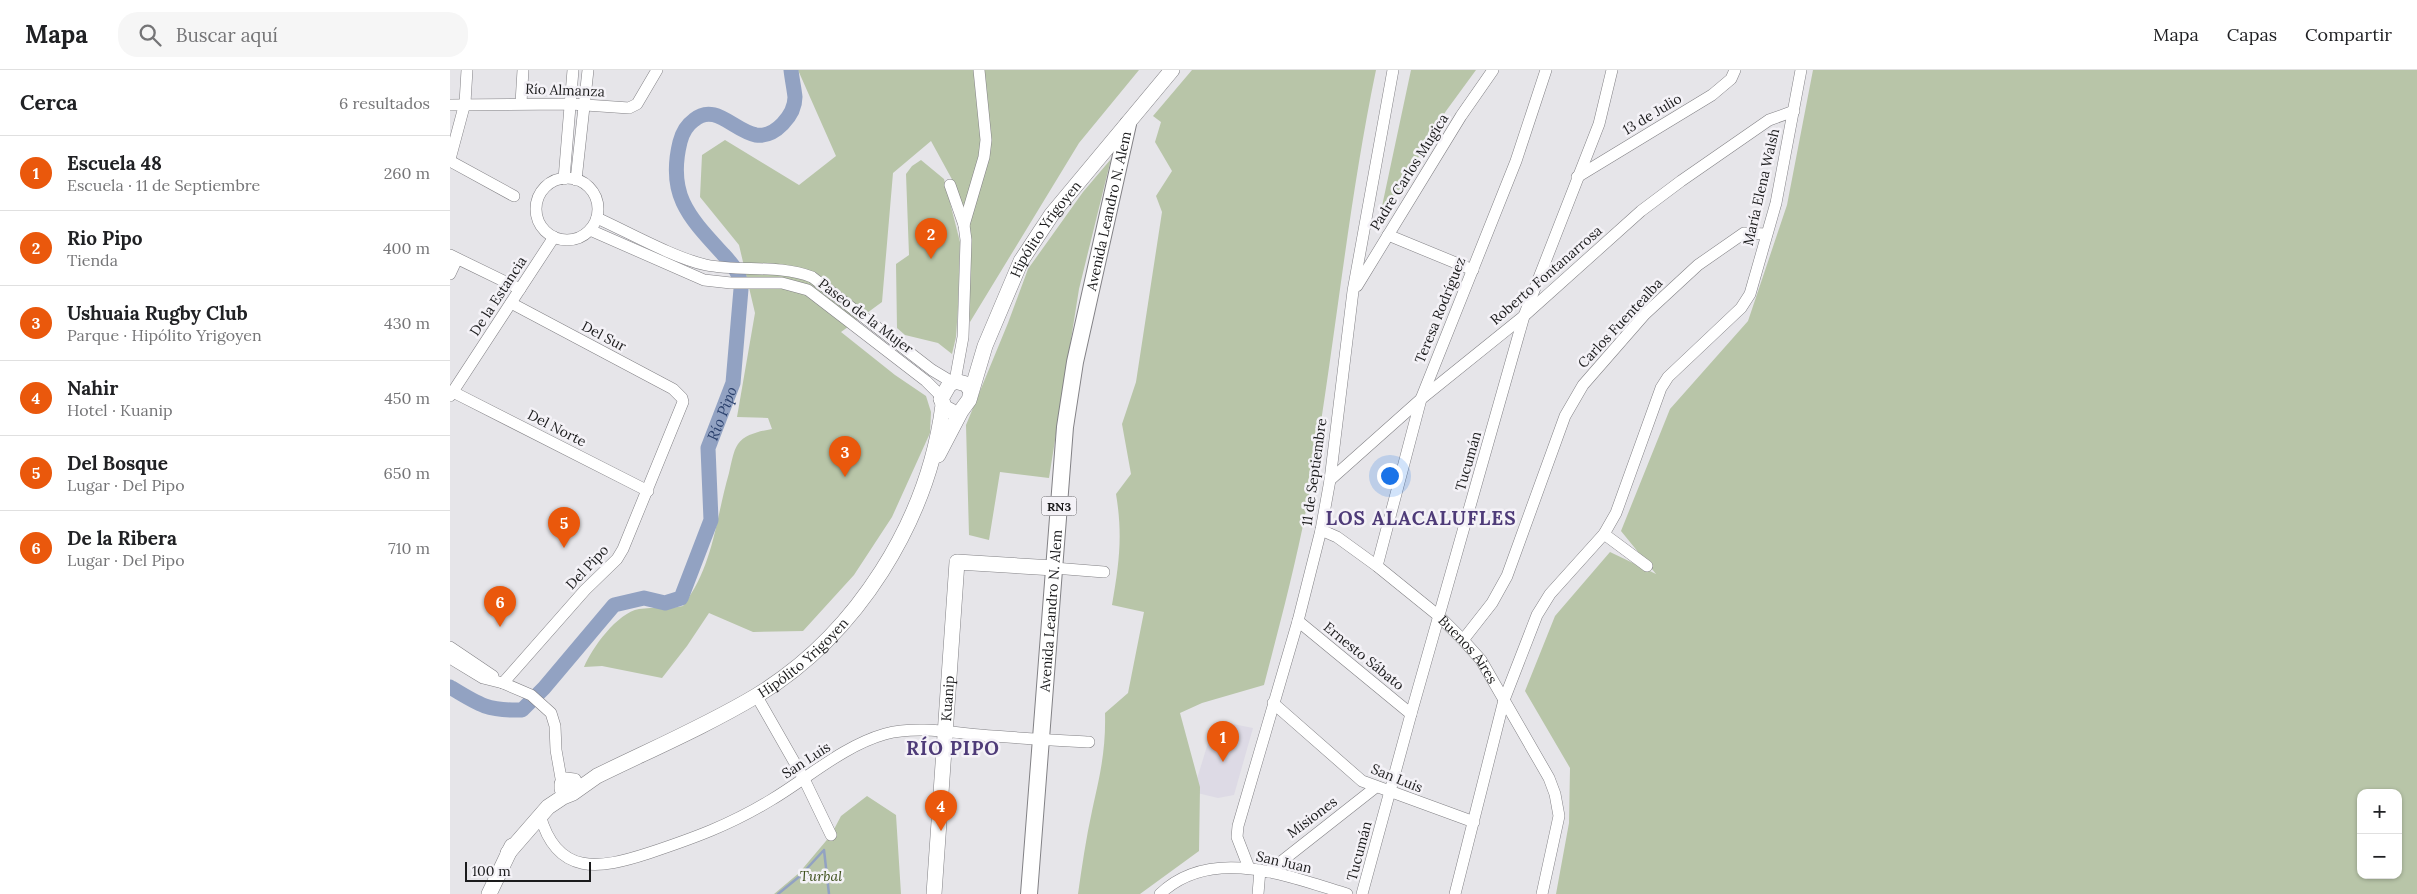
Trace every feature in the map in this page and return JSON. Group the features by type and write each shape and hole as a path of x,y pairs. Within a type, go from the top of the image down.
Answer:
{"highway":[{"name":"Avenida Leandro N. Alem","path":"1029,894 1069,395 1106,217 1128,124"}],"main road":[{"name":"RN3","path":"1128,124 1172,70"},
{"name":"Hipólito Yrigoyen","path":"971,391 985,346 1010,283 1034,240 1079,180 1128,124"},
{"name":"Hipólito Yrigoyen","path":"955,381 985,346"},
{"path":"955,381 966,384 971,391 967,405 961,411 951,411 942,402 955,381"},
{"name":"Hipólito Yrigoyen","path":"925,479 942,402"},
{"name":"Hipólito Yrigoyen","path":"489,894 508,853 545,800 568,786 614,768 756,696 802,663 854,609 885,566 902,536 925,479 961,411"},
{"name":"Kuanip","path":"934,894 957,562 1054,568"},
{"name":"Hipólito Yrigoyen","path":"525,828 552,804 568,786"}],"street":[{"path":"467,70 465,103 450,160 514,196"},
{"path":"521,103 523,70"},
{"path":"570,179 570,104 573,70"},
{"path":"570,179 585,105 588,70"},
{"name":"Río Almanza","path":"450,105 465,103 521,103 634,107 658,70"},
{"path":"964,225 984,157 986,140 979,70"},
{"name":"11 de Septiembre","path":"1259,870 1236,838 1238,826 1298,621 1321,530 1330,480 1353,291 1393,70"},
{"name":"Padre Carlos Mugica","path":"1353,291 1461,116 1493,70"},
{"name":"Teresa Rodríguez","path":"1376,566 1420,399 1516,161 1546,70"},
{"name":"Tucumán","path":"1362,894 1524,316 1599,124 1612,70"},
{"name":"13 de Julio","path":"1577,177 1712,95 1731,79 1735,70"},
{"name":"María Elena Walsh","path":"1604,534 1616,513 1661,388 1679,364 1741,308 1750,294 1776,202 1801,70"},
{"name":"Roberto Fontanarrosa","path":"1330,480 1420,399 1524,316 1641,211 1769,120 1781,114 1794,111"},
{"path":"570,179 592,190 598,208 597,218 590,230 573,240 554,237 540,224 537,204 546,187 570,179"},
{"path":"950,185 964,225 966,240 963,337 955,381"},
{"name":"Paseo de la Mujer","path":"597,218 695,262 724,268 792,271 812,277 932,370 955,381"},
{"name":"Paseo de la Mujer","path":"590,230 691,276 731,283 782,283 808,290 926,381 939,394 942,402"},
{"name":"Carlos Fuentealba","path":"1463,640 1492,603 1507,576 1565,416 1583,385 1645,314 1698,265 1744,233 1766,234"},
{"path":"1388,235 1472,270"},
{"name":"De la Estancia","path":"451,394 554,237"},
{"path":"450,274 454,257 520,289"},
{"name":"Del Sur","path":"511,303 673,388 682,398"},
{"name":"Del Norte","path":"451,394 648,491"},
{"name":"Del Pipo","path":"503,683 585,590 616,559 648,491 682,409 682,398"},
{"name":"Buenos Aires","path":"1321,530 1337,538 1376,566 1440,616 1481,660 1549,778 1555,794 1559,816 1542,894"},
{"path":"1455,894 1504,700 1537,615 1550,594 1604,534 1647,566"},
{"path":"1054,568 1104,572"},
{"name":"Ernesto Sábato","path":"1298,621 1411,714"},
{"path":"450,647 503,683"},
{"path":"450,658 484,678 517,688 534,697 546,707 551,713 555,726 557,760 568,786"},
{"path":"756,696 804,779 831,835"},
{"name":"San Luis","path":"1273,703 1362,781 1376,788 1474,822"},
{"name":"San Luis","path":"525,828 555,847 568,859 582,864 625,860 714,831 770,801 870,739 900,731 944,732 1089,742"},
{"name":"Misiones","path":"1259,870 1376,788"},
{"name":"San Luis","path":"540,815 548,837 555,847"},
{"name":"San Juan","path":"1160,894 1168,886 1194,872 1212,868 1259,870 1347,894"},
{"path":"1258,894 1259,870"}],"shaded area":[{"path":"1228,723 1253,728 1234,795 1218,798 1193,792 1211,733 1222,733"}],"green space":[{"path":"798,70 1139,70 1079,143 970,322 954,183 931,141 893,173 882,302 841,332 895,375 926,396 931,412 930,433 892,517 854,575 803,631 753,632 709,613 687,646 662,678 602,666 584,667 599,641 622,617 639,609 683,606 701,574 707,558 736,447 749,435 772,429 768,418 737,417 755,313 739,245 700,197 702,155 725,140 799,185 836,156"},
{"path":"1192,70 1376,70 1357,172 1312,478 1284,608 1264,685 1202,703 1180,713 1200,787 1199,851 1140,894 1078,894 1102,762 1105,739 1105,713 1128,693 1144,612 1112,605 1117,576 1120,537 1116,494 1131,474 1122,424 1136,382 1162,212 1156,196 1172,171 1155,142 1161,122 1153,116"},
{"path":"1411,70 1476,70 1446,111 1378,225"},
{"path":"1813,70 2417,70 2417,894 1556,894 1569,823 1570,768 1525,691 1555,616 1610,552 1656,574 1621,531 1670,409 1748,321 1787,205"},
{"path":"1111,159 1079,289 1049,478 1000,472 989,540 969,535 966,425 1028,269 1083,192"},
{"path":"921,160 944,179 960,242 956,337 952,354 938,343 905,335 897,328 896,264 909,255 906,174 912,166"},
{"name":"Turbal","path":"867,796 896,815 901,894 774,894 799,873 831,835 841,816"}],"waterway":[{"name":"Río Pipo","path":"450,687 484,706 522,710 544,688 614,605 644,598 665,603 681,598 711,520 708,448 733,383 741,283 735,269 700,228 684,204 676,177 680,142 691,122 702,115 709,114 725,119 756,135 763,135 777,129 788,118 794,104 795,97 791,70"},
{"path":"824,850 829,894"},
{"path":"778,894 800,876 823,851"}],"place":[{"name":"Rio Pipo","path":"931,259"},
{"name":"Ushuaia Rugby Club","path":"845,477"},
{"name":"Del Bosque","path":"564,548"},
{"name":"De la Ribera","path":"500,627"},
{"name":"Escuela 48","path":"1223,762"},
{"name":"Nahir","path":"941,831"}],"district":[{"name":"LOS ALACALUFLES","path":"1421,518"},
{"name":"RÍO PIPO","path":"953,748"}]}
